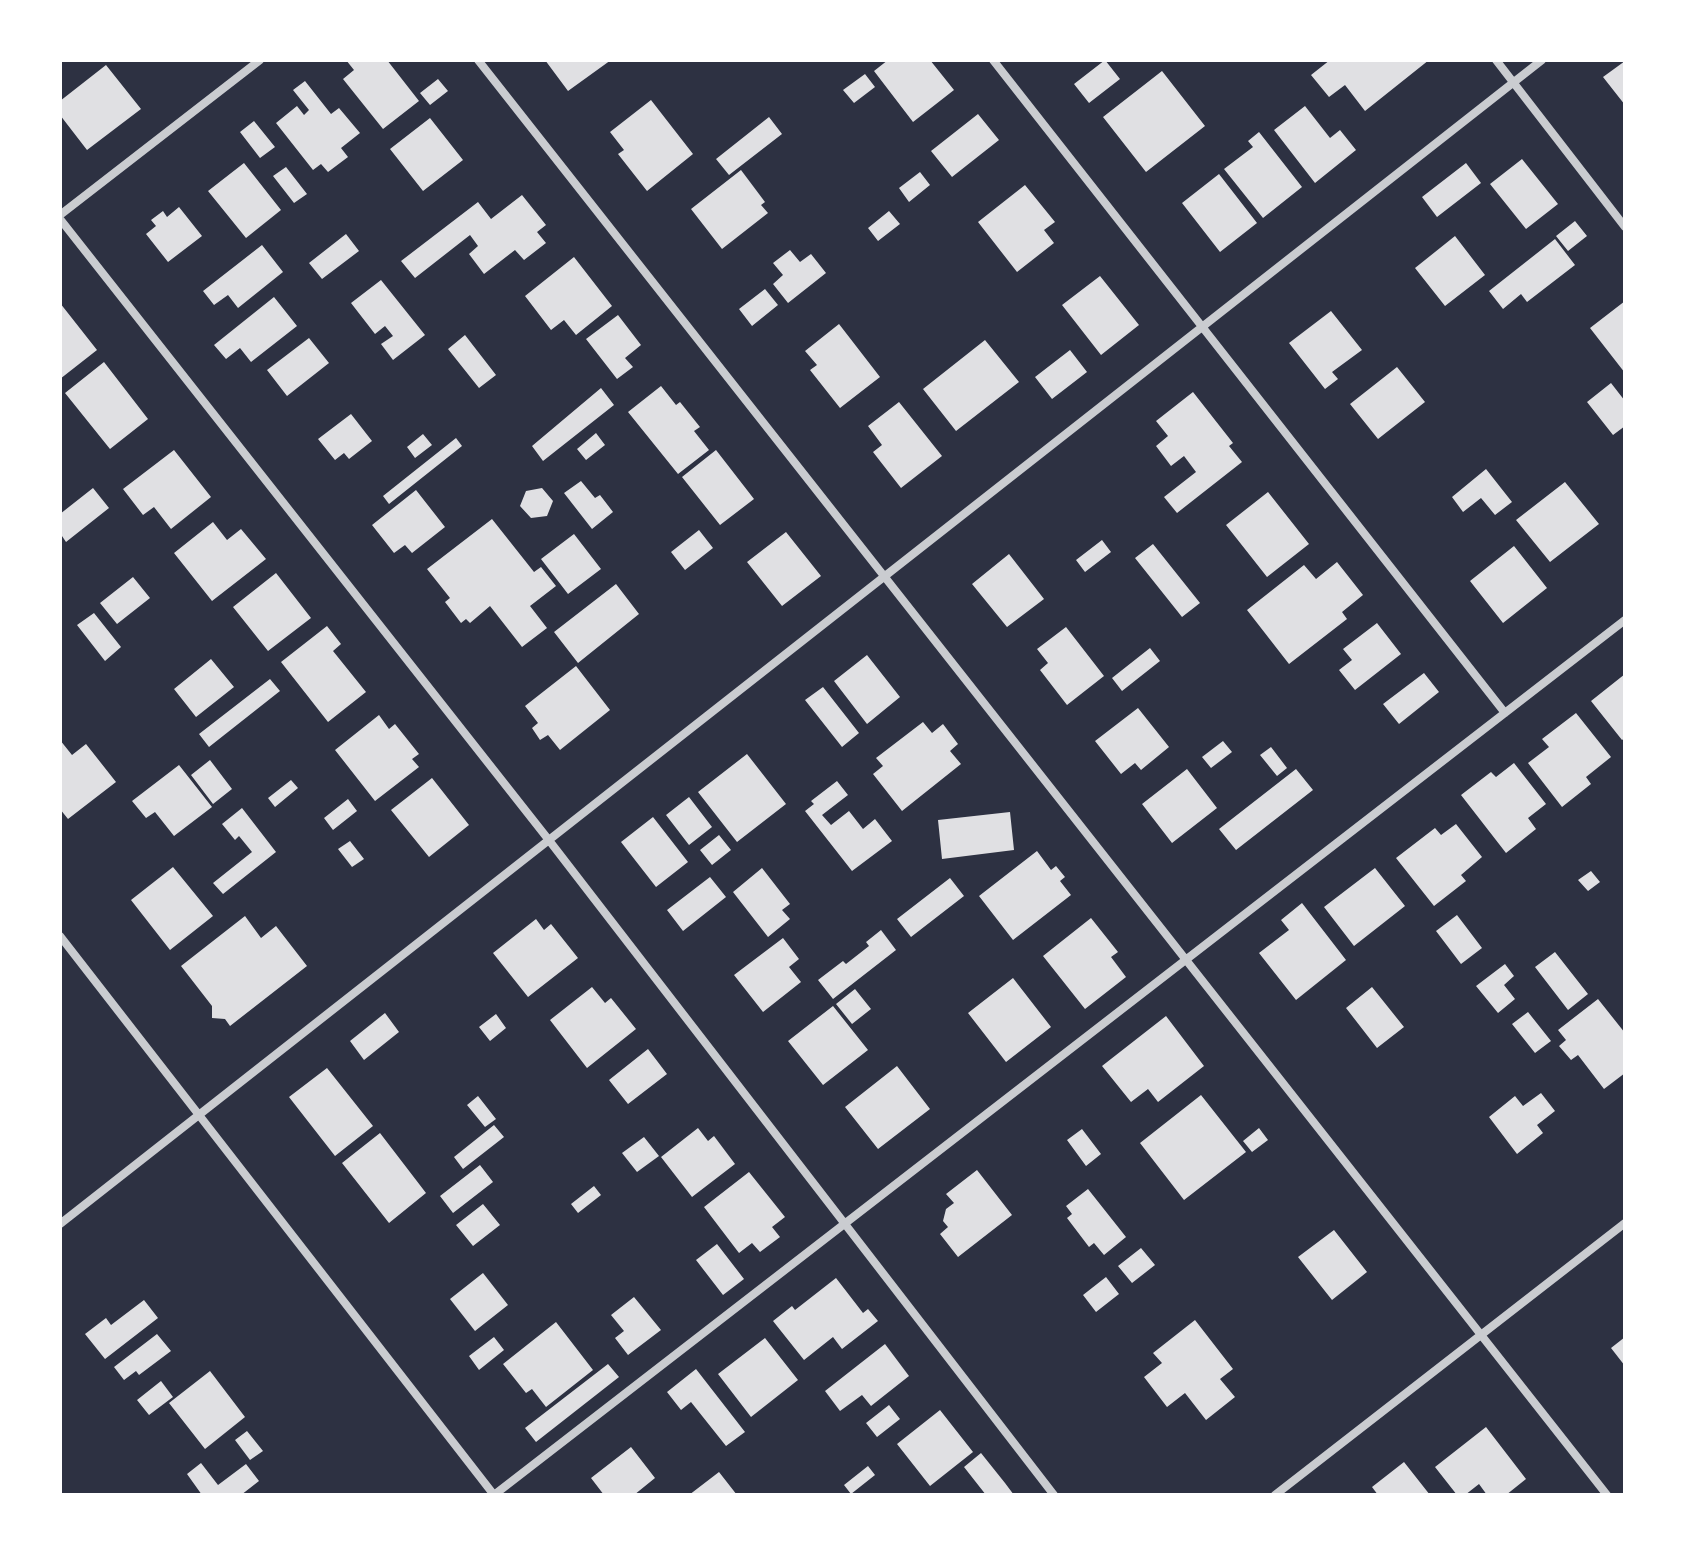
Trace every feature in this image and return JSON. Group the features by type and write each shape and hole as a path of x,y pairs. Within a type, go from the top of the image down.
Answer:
{"street":[{"path":"260,60 60,217 548,839 1054,1495"},
{"path":"478,60 886,574 1607,1495"},
{"path":"993,60 1505,713"},
{"path":"1496,60 1625,227"},
{"path":"60,1224 1542,60"},
{"path":"60,936 494,1495 1625,620"},
{"path":"1275,1495 1625,1223"}],"building":[{"path":"346,60 387,60 419,101 383,129 343,79 354,70"},
{"path":"545,60 611,60 568,91"},
{"path":"888,60 930,60 954,90 913,122 874,71"},
{"path":"1105,60 1120,79 1089,103 1074,84"},
{"path":"1330,60 1429,60 1365,111 1345,85 1329,97 1311,75"},
{"path":"1625,61 1625,105 1603,77"},
{"path":"106,65 141,109 87,150 60,115 60,101"},
{"path":"1162,71 1205,126 1146,172 1103,117"},
{"path":"865,74 875,87 854,103 843,90"},
{"path":"438,79 448,91 430,105 420,93"},
{"path":"305,81 331,114 339,108 360,133 341,148 348,157 328,172 321,164 313,170 276,123 297,106 304,115 309,110 293,90"},
{"path":"651,100 693,154 647,191 618,154 624,150 610,132"},
{"path":"1305,106 1330,138 1340,130 1356,150 1315,183 1274,130"},
{"path":"978,114 999,140 952,177 931,151"},
{"path":"769,117 782,134 729,175 716,159"},
{"path":"430,118 463,160 423,191 390,149"},
{"path":"254,121 275,147 260,158 240,132"},
{"path":"1259,132 1302,187 1263,218 1224,169 1253,147 1248,141"},
{"path":"1522,159 1558,204 1526,229 1490,184"},
{"path":"244,163 281,210 246,238 208,191"},
{"path":"1466,163 1481,183 1437,217 1422,197"},
{"path":"286,167 307,194 294,203 273,176"},
{"path":"741,170 765,202 761,205 768,213 722,249 691,209"},
{"path":"920,172 930,185 909,202 899,188"},
{"path":"1219,174 1257,223 1220,252 1182,203"},
{"path":"1025,185 1055,222 1044,230 1054,243 1017,272 978,222"},
{"path":"522,195 546,225 537,232 546,243 524,260 515,250 484,274 469,254 478,246 470,235 415,278 401,261 478,202 491,219"},
{"path":"179,207 202,236 168,262 146,234 156,226 151,220 163,211 167,217"},
{"path":"889,211 900,224 878,241 868,228"},
{"path":"1575,221 1587,236 1568,251 1556,236"},
{"path":"346,234 359,251 322,279 309,263"},
{"path":"1455,236 1485,275 1445,306 1415,268"},
{"path":"1555,239 1575,265 1527,302 1521,294 1503,309 1489,291"},
{"path":"262,245 283,272 238,308 228,295 214,305 203,291"},
{"path":"790,250 800,262 811,254 826,273 788,303 773,284 783,275 773,263"},
{"path":"574,257 612,306 576,335 564,320 551,330 525,296"},
{"path":"1100,276 1139,325 1101,355 1062,305"},
{"path":"381,280 425,335 393,360 381,344 393,336 385,326 375,334 351,303"},
{"path":"765,289 778,305 752,326 739,309"},
{"path":"274,297 297,326 251,362 240,348 226,359 214,345"},
{"path":"1625,301 1625,373 1590,328"},
{"path":"60,303 97,350 60,379"},
{"path":"1331,311 1362,350 1332,372 1338,379 1325,389 1289,343"},
{"path":"618,315 641,345 625,358 633,367 617,379 586,339"},
{"path":"839,324 880,377 840,408 810,370 817,365 805,351"},
{"path":"465,335 496,375 479,388 448,349"},
{"path":"309,338 329,363 287,396 267,370"},
{"path":"985,340 1019,382 956,431 923,389"},
{"path":"1070,350 1087,372 1052,399 1035,377"},
{"path":"104,362 148,419 110,449 65,393"},
{"path":"1397,367 1425,402 1378,439 1350,404"},
{"path":"1611,383 1625,401 1625,426 1613,435 1587,402"},
{"path":"661,386 676,405 680,402 700,427 694,431 709,450 678,474 628,412"},
{"path":"601,388 614,405 543,461 532,446"},
{"path":"1193,392 1233,443 1229,446 1242,462 1177,513 1164,497 1196,472 1184,456 1171,466 1156,446 1168,436 1156,421"},
{"path":"899,402 942,456 901,488 873,452 882,445 868,426"},
{"path":"351,414 372,441 349,459 344,453 335,460 318,439"},
{"path":"596,433 605,445 586,460 577,449"},
{"path":"423,434 432,445 415,458 407,447"},
{"path":"456,438 462,446 389,504 383,496"},
{"path":"174,450 211,497 171,529 154,507 143,515 123,489"},
{"path":"716,450 754,499 720,525 682,477"},
{"path":"1486,469 1512,502 1495,515 1481,498 1463,512 1452,497"},
{"path":"581,481 595,498 600,495 613,512 592,529 564,493"},
{"path":"1565,482 1599,524 1550,562 1516,520"},
{"path":"93,488 109,508 66,542 60,533 60,514"},
{"path":"542,488 553,501 547,516 531,518 520,506 526,491"},
{"path":"416,490 445,527 412,553 405,545 394,553 372,525"},
{"path":"1268,492 1309,544 1267,577 1226,525"},
{"path":"492,519 534,572 541,567 556,586 530,606 547,628 522,647 490,606 470,623 466,619 461,623 445,602 450,598 427,569"},
{"path":"213,522 227,540 241,529 266,559 212,601 174,553"},
{"path":"699,530 713,548 685,570 671,552"},
{"path":"786,532 821,576 782,606 747,562"},
{"path":"574,534 601,569 568,594 541,559"},
{"path":"1102,540 1111,552 1085,572 1076,560"},
{"path":"1153,544 1200,603 1182,617 1135,558"},
{"path":"1514,546 1547,588 1503,623 1470,581"},
{"path":"1009,554 1044,599 1007,627 972,584"},
{"path":"1337,562 1363,595 1342,612 1347,619 1289,664 1247,610 1304,565 1316,579"},
{"path":"276,573 311,618 268,651 233,607"},
{"path":"133,577 150,598 117,624 100,603"},
{"path":"616,584 639,614 578,663 554,632"},
{"path":"94,613 121,647 105,661 77,625"},
{"path":"1377,623 1401,654 1355,690 1339,670 1352,660 1343,649"},
{"path":"327,626 341,644 333,651 366,692 328,722 281,662"},
{"path":"1066,627 1104,676 1067,705 1040,670 1048,663 1037,649"},
{"path":"1150,648 1160,661 1122,691 1112,678"},
{"path":"867,655 900,697 867,724 834,681"},
{"path":"211,659 234,687 196,717 174,689"},
{"path":"576,666 610,710 560,750 548,735 540,740 532,728 538,723 525,706"},
{"path":"1424,673 1439,692 1399,724 1383,704"},
{"path":"1625,674 1625,738 1622,740 1591,701"},
{"path":"270,679 280,691 209,747 199,734"},
{"path":"823,687 859,733 842,747 805,700"},
{"path":"1138,708 1169,747 1141,770 1135,763 1121,774 1095,741"},
{"path":"1576,713 1611,757 1586,777 1591,784 1562,807 1528,763 1549,747 1542,739"},
{"path":"379,715 389,729 395,724 419,754 412,759 419,767 375,801 335,750"},
{"path":"923,722 932,733 943,724 958,744 950,751 961,764 902,811 873,774 883,766 876,758"},
{"path":"60,740 72,755 86,744 116,782 68,819 60,809"},
{"path":"1223,741 1232,752 1211,768 1202,757"},
{"path":"1271,747 1287,768 1277,776 1260,755"},
{"path":"747,754 786,804 737,842 698,792"},
{"path":"210,760 232,789 213,804 191,775"},
{"path":"1514,763 1546,804 1528,818 1536,829 1506,853 1461,795 1491,772 1496,777"},
{"path":"179,765 212,807 174,836 155,812 146,818 132,801"},
{"path":"1187,769 1217,808 1172,843 1142,804"},
{"path":"1296,769 1313,790 1236,850 1219,829"},
{"path":"432,778 469,825 429,857 391,810"},
{"path":"291,780 298,788 275,807 268,798"},
{"path":"837,781 848,795 822,815 831,825 849,811 863,829 875,819 892,841 852,871 805,811 814,804 811,801"},
{"path":"689,797 712,827 689,845 666,815"},
{"path":"348,799 357,811 333,830 324,818"},
{"path":"242,808 276,852 223,894 213,883 252,852 239,836 235,840 222,824"},
{"path":"1010,812 1014,850 942,859 938,820"},
{"path":"653,817 688,862 656,887 621,842"},
{"path":"1456,824 1482,857 1461,875 1466,881 1434,906 1396,858 1435,828 1441,835"},
{"path":"719,835 731,850 712,865 700,850"},
{"path":"350,841 364,859 352,867 338,849"},
{"path":"1037,851 1051,870 1056,866 1065,877 1060,881 1071,895 1013,940 979,896"},
{"path":"173,867 213,916 170,950 131,900"},
{"path":"762,868 790,904 782,910 790,919 768,937 733,892"},
{"path":"1375,868 1405,906 1354,946 1324,907"},
{"path":"1591,871 1600,882 1588,891 1578,880"},
{"path":"710,877 726,897 683,931 667,910"},
{"path":"950,878 964,896 911,937 897,919"},
{"path":"1302,903 1346,960 1296,1000 1259,953 1289,930 1281,920"},
{"path":"1457,915 1482,948 1461,964 1436,931"},
{"path":"245,916 261,938 276,926 307,966 230,1026 225,1019 212,1018 212,1006 181,966"},
{"path":"1091,918 1118,952 1111,957 1126,977 1085,1009 1043,956"},
{"path":"536,919 544,930 551,924 578,958 528,997 493,953"},
{"path":"881,930 896,950 833,999 818,980 869,946 866,942"},
{"path":"783,938 799,959 789,967 801,982 763,1012 734,975"},
{"path":"1555,952 1588,994 1568,1010 1535,967"},
{"path":"1505,964 1514,976 1504,985 1515,999 1498,1013 1476,986"},
{"path":"1013,978 1051,1027 1006,1062 968,1013"},
{"path":"592,987 605,1003 611,998 636,1029 587,1068 550,1020"},
{"path":"1372,987 1404,1027 1377,1048 1346,1008"},
{"path":"855,989 871,1009 852,1024 836,1004"},
{"path":"1598,999 1625,1033 1625,1073 1604,1089 1578,1055 1571,1060 1559,1046 1566,1040 1558,1030"},
{"path":"833,1006 868,1050 823,1085 788,1041"},
{"path":"1528,1012 1551,1041 1535,1053 1512,1024"},
{"path":"385,1013 399,1032 364,1060 350,1041"},
{"path":"496,1014 506,1028 490,1041 479,1027"},
{"path":"1166,1016 1204,1066 1158,1102 1148,1089 1131,1102 1102,1066"},
{"path":"648,1049 667,1074 628,1104 609,1080"},
{"path":"897,1066 930,1109 878,1149 845,1107"},
{"path":"327,1068 373,1126 335,1156 289,1097"},
{"path":"1541,1093 1555,1111 1537,1125 1543,1133 1517,1154 1489,1117 1515,1096 1523,1106"},
{"path":"1201,1095 1246,1152 1184,1200 1140,1143"},
{"path":"478,1096 496,1119 485,1127 467,1105"},
{"path":"494,1125 504,1137 463,1169 454,1157"},
{"path":"698,1128 708,1141 714,1136 735,1164 692,1197 661,1157"},
{"path":"1259,1128 1268,1140 1252,1152 1243,1141"},
{"path":"1082,1129 1101,1154 1086,1166 1067,1140"},
{"path":"380,1133 426,1193 389,1223 342,1163"},
{"path":"644,1137 659,1156 637,1172 622,1153"},
{"path":"480,1165 493,1182 453,1213 440,1196"},
{"path":"977,1170 1012,1215 958,1257 940,1234 948,1227 943,1221 946,1209 954,1203 946,1194"},
{"path":"749,1172 785,1217 772,1227 780,1237 760,1252 752,1243 739,1253 704,1207"},
{"path":"594,1186 601,1195 578,1213 571,1204"},
{"path":"1088,1189 1126,1237 1104,1255 1094,1243 1089,1247 1067,1218 1072,1214 1066,1206"},
{"path":"483,1204 500,1225 473,1246 456,1225"},
{"path":"1334,1230 1367,1272 1332,1300 1298,1257"},
{"path":"717,1244 744,1279 723,1295 696,1260"},
{"path":"1141,1248 1155,1265 1132,1283 1118,1266"},
{"path":"483,1273 508,1305 475,1331 450,1299"},
{"path":"1106,1277 1119,1294 1096,1312 1083,1295"},
{"path":"836,1278 863,1313 868,1309 878,1321 842,1349 833,1337 804,1360 773,1321 792,1306 795,1310"},
{"path":"634,1297 661,1330 628,1355 615,1338 624,1331 611,1315"},
{"path":"144,1300 158,1318 105,1359 85,1334 106,1318 111,1325"},
{"path":"1195,1320 1233,1369 1220,1379 1235,1397 1206,1420 1185,1393 1167,1407 1144,1377 1162,1363 1153,1353"},
{"path":"556,1322 593,1370 546,1407 532,1389 526,1393 503,1364"},
{"path":"157,1334 171,1351 139,1375 136,1371 124,1380 114,1367"},
{"path":"494,1337 504,1350 479,1370 469,1356"},
{"path":"1625,1337 1625,1366 1611,1348"},
{"path":"765,1338 798,1380 751,1417 718,1374"},
{"path":"885,1344 909,1376 871,1406 862,1395 840,1411 825,1391"},
{"path":"608,1364 619,1377 536,1442 525,1428"},
{"path":"696,1369 745,1432 726,1446 691,1402 681,1410 667,1392"},
{"path":"210,1371 245,1417 205,1449 169,1403"},
{"path":"161,1381 173,1397 149,1415 137,1400"},
{"path":"889,1405 900,1419 877,1437 866,1423"},
{"path":"940,1410 973,1452 930,1486 897,1444"},
{"path":"1486,1427 1526,1479 1506,1495 1487,1495 1479,1484 1465,1495 1457,1495 1435,1467"},
{"path":"247,1431 263,1451 250,1460 235,1440"},
{"path":"631,1447 655,1478 634,1495 604,1495 591,1478"},
{"path":"981,1453 1014,1495 986,1495 964,1467"},
{"path":"1404,1462 1430,1495 1378,1495 1372,1487"},
{"path":"201,1463 218,1485 246,1464 259,1481 241,1495 202,1495 187,1474"},
{"path":"868,1466 875,1475 851,1494 844,1485"},
{"path":"719,1472 737,1495 689,1495"}]}
